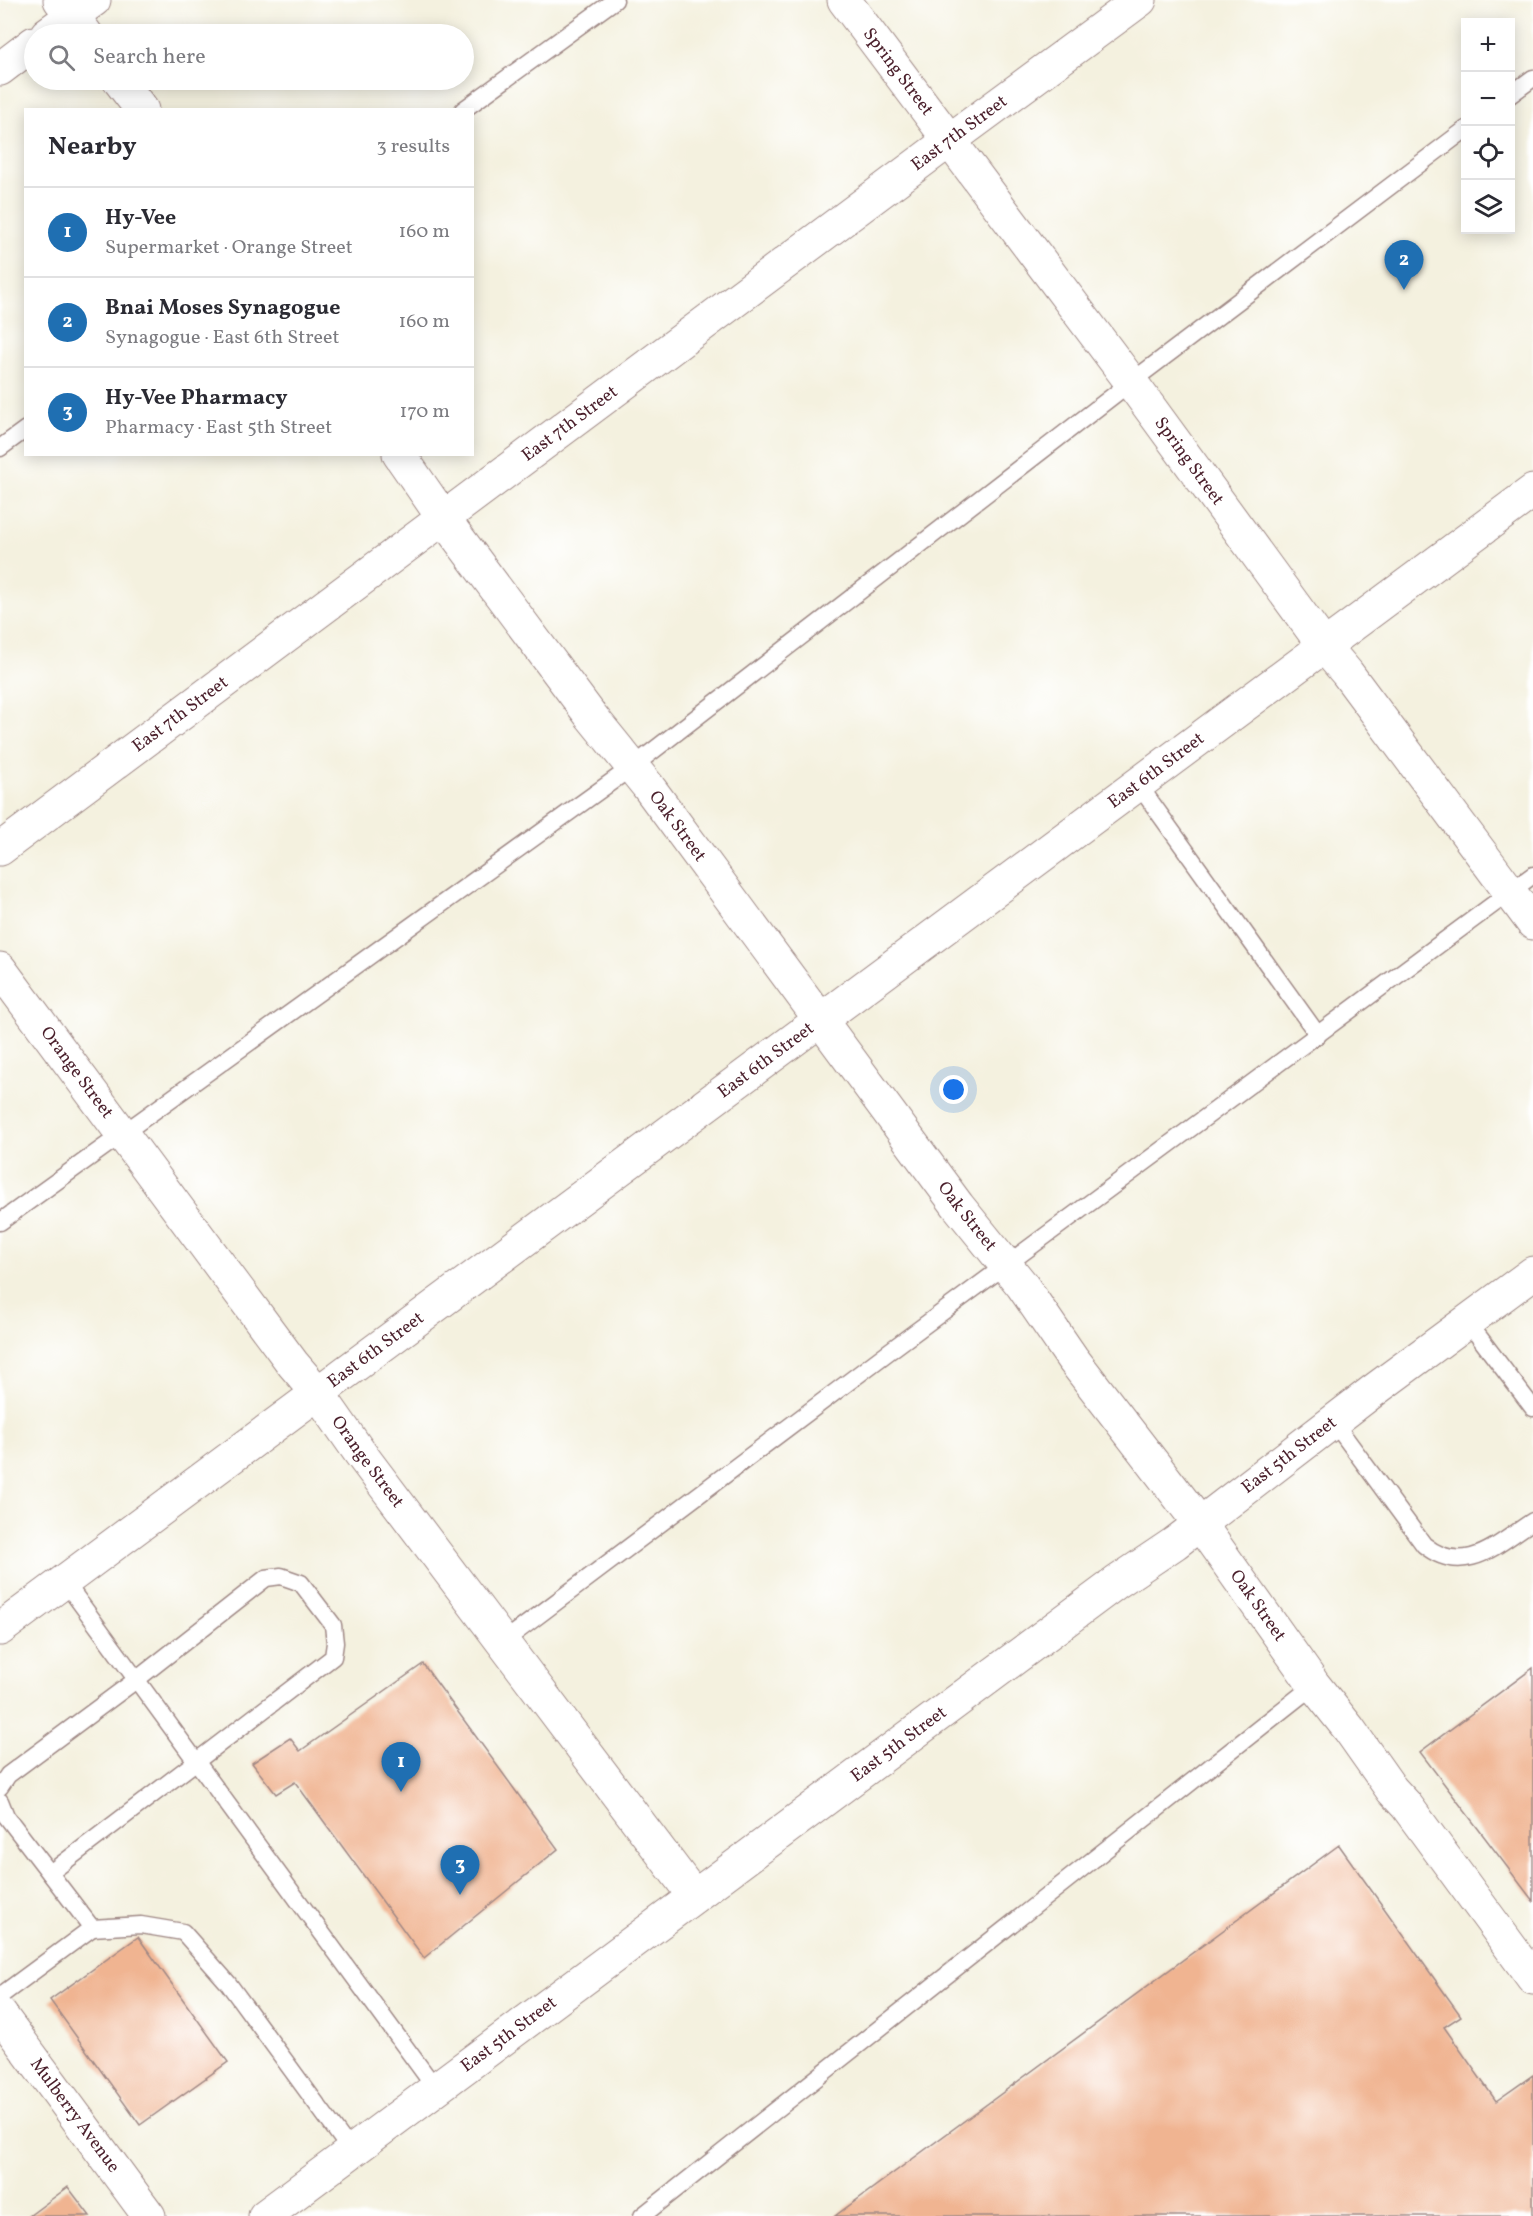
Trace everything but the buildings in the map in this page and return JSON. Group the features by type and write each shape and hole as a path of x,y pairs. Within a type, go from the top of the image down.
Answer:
{"street":[{"name":"Spring Street","path":"844,0 1131,382 1324,646 1522,884 1533,923"},
{"name":"East 7th Street","path":"0,849 1140,0"},
{"path":"0,69 24,51"},
{"path":"127,90 140,108"},
{"name":"Oak Street","path":"400,456 444,519 632,767 958,1206 1022,1285 1072,1358 1200,1524 1314,1685 1349,1729 1392,1790 1406,1805 1533,1978"},
{"name":"East 6th Street","path":"0,1629 1533,491"},
{"name":"Orange Street","path":"0,969 293,1364 318,1393 360,1453 694,1896"},
{"name":"East 5th Street","path":"265,2216 1117,1581 1175,1544 1333,1421 1533,1273"},
{"name":"Mulberry Avenue","path":"1,2012 149,2216"}],"lane":[{"path":"466,108 615,0"},
{"path":"1515,91 1533,78"},
{"path":"0,1222 632,767 1131,382 1461,133"},
{"path":"0,448 24,430"},
{"path":"1138,784 1318,1035"},
{"path":"503,1642 887,1353 1522,884"},
{"path":"1467,1321 1533,1408"},
{"path":"1333,1421 1424,1545 1435,1554 1453,1559 1474,1558 1533,1521"},
{"path":"0,1787 8,1775 136,1680 266,1578 281,1576 301,1583 333,1625 335,1643 333,1657 50,1873"},
{"path":"65,1582 436,2089"},
{"path":"642,2216 1314,1685"},
{"path":"0,1802 6,1816 92,1928"},
{"path":"1,2012 92,1928 141,1925 183,1932 228,1983 351,2151"}],"place":[{"name":"Bnai Moses Synagogue","path":"1404,290"},
{"name":"Hy-Vee","path":"401,1792"},
{"name":"Hy-Vee Pharmacy","path":"460,1895"}]}
